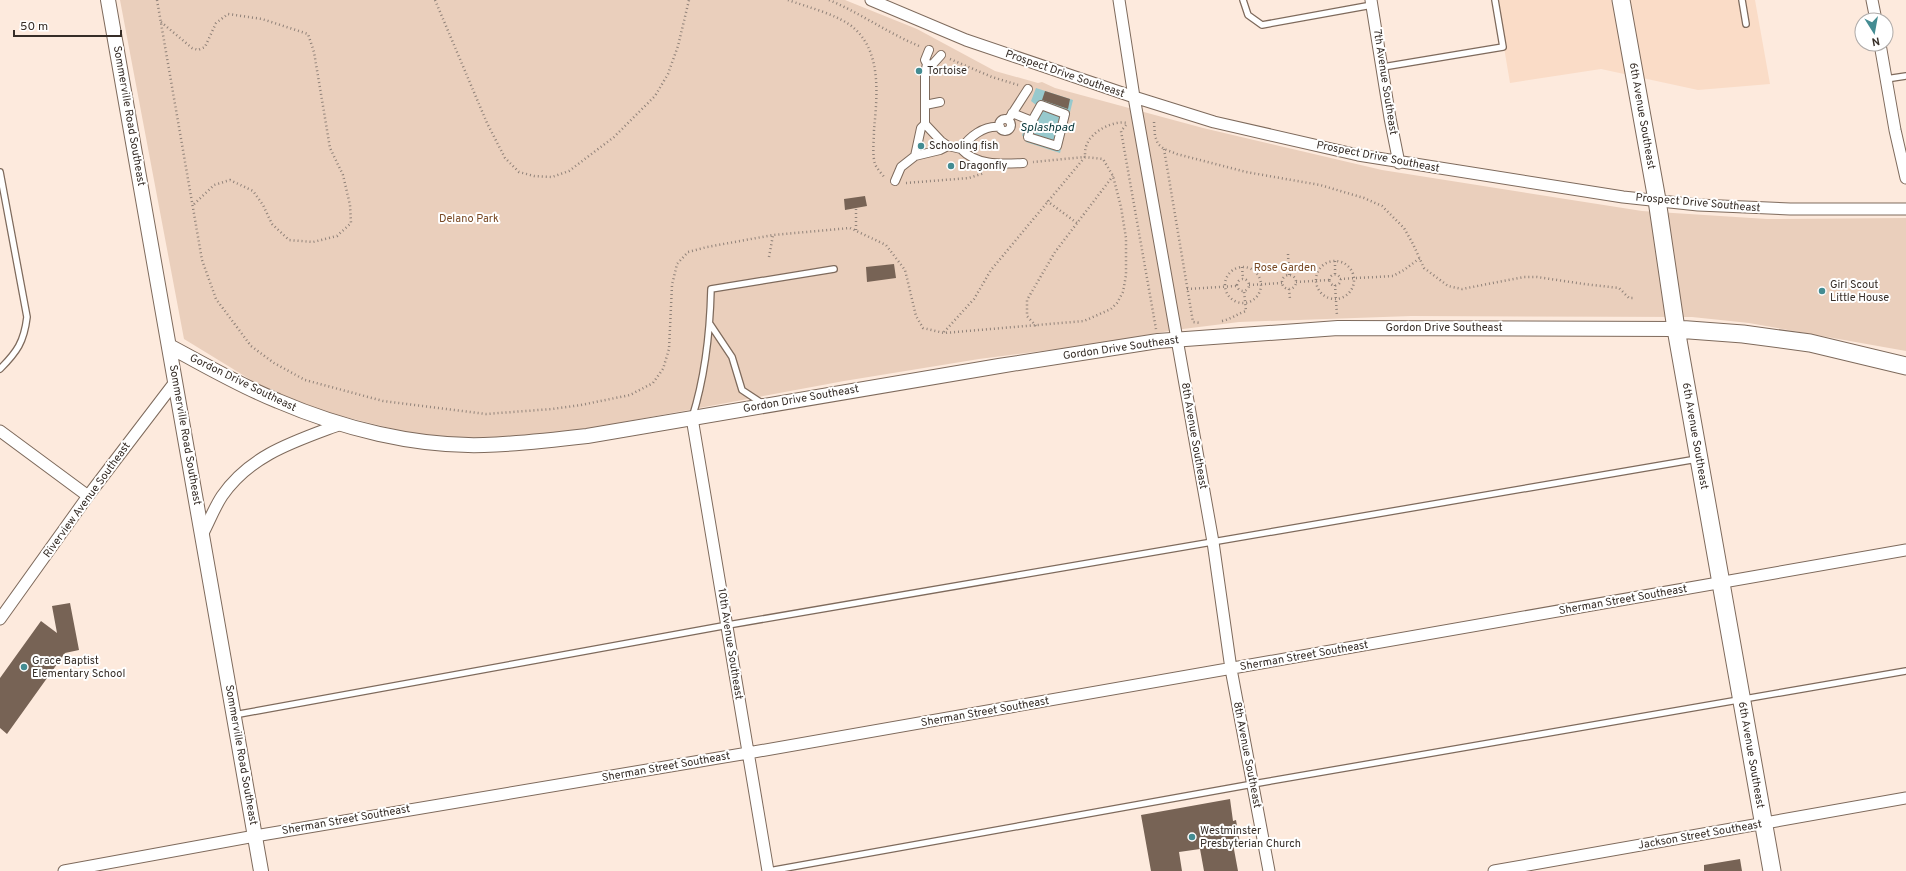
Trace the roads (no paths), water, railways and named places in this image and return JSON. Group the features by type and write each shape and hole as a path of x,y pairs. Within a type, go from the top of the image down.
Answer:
{"main road":[{"name":"6th Avenue Southeast","path":"1621,0 1657,200 1676,330 1772,871"},
{"name":"Gordon Drive Southeast","path":"1676,330 1743,334 1810,342 1906,366"}],"street":[{"name":"Sommerville Road Southeast","path":"108,0 261,871"},
{"name":"Prospect Drive Southeast","path":"871,0 966,40 1134,97 1214,122 1358,155 1399,163 1698,205 1790,209 1906,209"},
{"name":"8th Avenue Southeast","path":"1119,0 1134,97 1213,542 1231,668 1269,871"},
{"path":"1872,0 1874,12"},
{"name":"7th Avenue Southeast","path":"1372,2 1390,118 1399,163"},
{"path":"929,50 925,60 927,64 924,73 925,124 948,146 961,149 967,156 984,162 998,164 1023,163"},
{"path":"1881,52 1895,130 1906,178"},
{"path":"927,64 932,65 941,55"},
{"path":"961,149 966,141 975,134 986,129 1000,127 1003,131 1009,130 1012,125 1010,117 1028,89"},
{"path":"925,105 940,102"},
{"path":"1041,105 1065,114 1057,146 1028,137 1032,121 1041,105"},
{"path":"1010,117 1032,121"},
{"path":"915,156 921,128 925,124"},
{"path":"895,181 901,168 915,156 940,150 948,146"},
{"name":"Gordon Drive Southeast","path":"169,346 276,401 341,424 395,437 483,445 535,443 999,366 1177,339 1338,328 1676,330"},
{"name":"Riverview Avenue Southeast","path":"0,619 88,496 175,382"},
{"name":"10th Avenue Southeast","path":"692,418 728,625 768,871"},
{"path":"202,535 222,496 233,483 260,459 277,449 341,424"},
{"path":"0,431 88,496"},
{"name":"Sherman Street Southeast","path":"64,871 255,836 748,753 1906,550"},
{"name":"Jackson Street Southeast","path":"1494,871 1906,798"}],"lane":[{"path":"1243,0 1248,15 1262,25 1372,2"},
{"path":"1383,67 1503,47 1495,0"},
{"path":"1742,0 1746,24"},
{"path":"1886,79 1906,76"},
{"path":"0,172 27,317 25,334 19,348 0,369"},
{"path":"692,418 698,397 710,324 711,289 834,269"},
{"path":"710,324 732,357 742,390 764,406"},
{"path":"234,715 728,625 1699,459"},
{"path":"768,871 1253,784 1906,671"}],"water":[{"name":"Splashpad","path":"1036,88 1073,100 1060,153 1026,142 1022,135 1036,105 1031,101"}],"place":[{"name":"Tortoise","path":"919,71"},
{"name":"Schooling fish","path":"921,146"},
{"name":"Dragonfly","path":"951,166"},
{"name":"Girl Scout Little House","path":"1822,291"},
{"name":"Grace Baptist Elementary School","path":"24,667"},
{"name":"Westminster Presbyterian Church","path":"1192,837"}],"park label":[{"name":"Delano Park","path":"469,219"},
{"name":"Rose Garden","path":"1285,268"}]}
